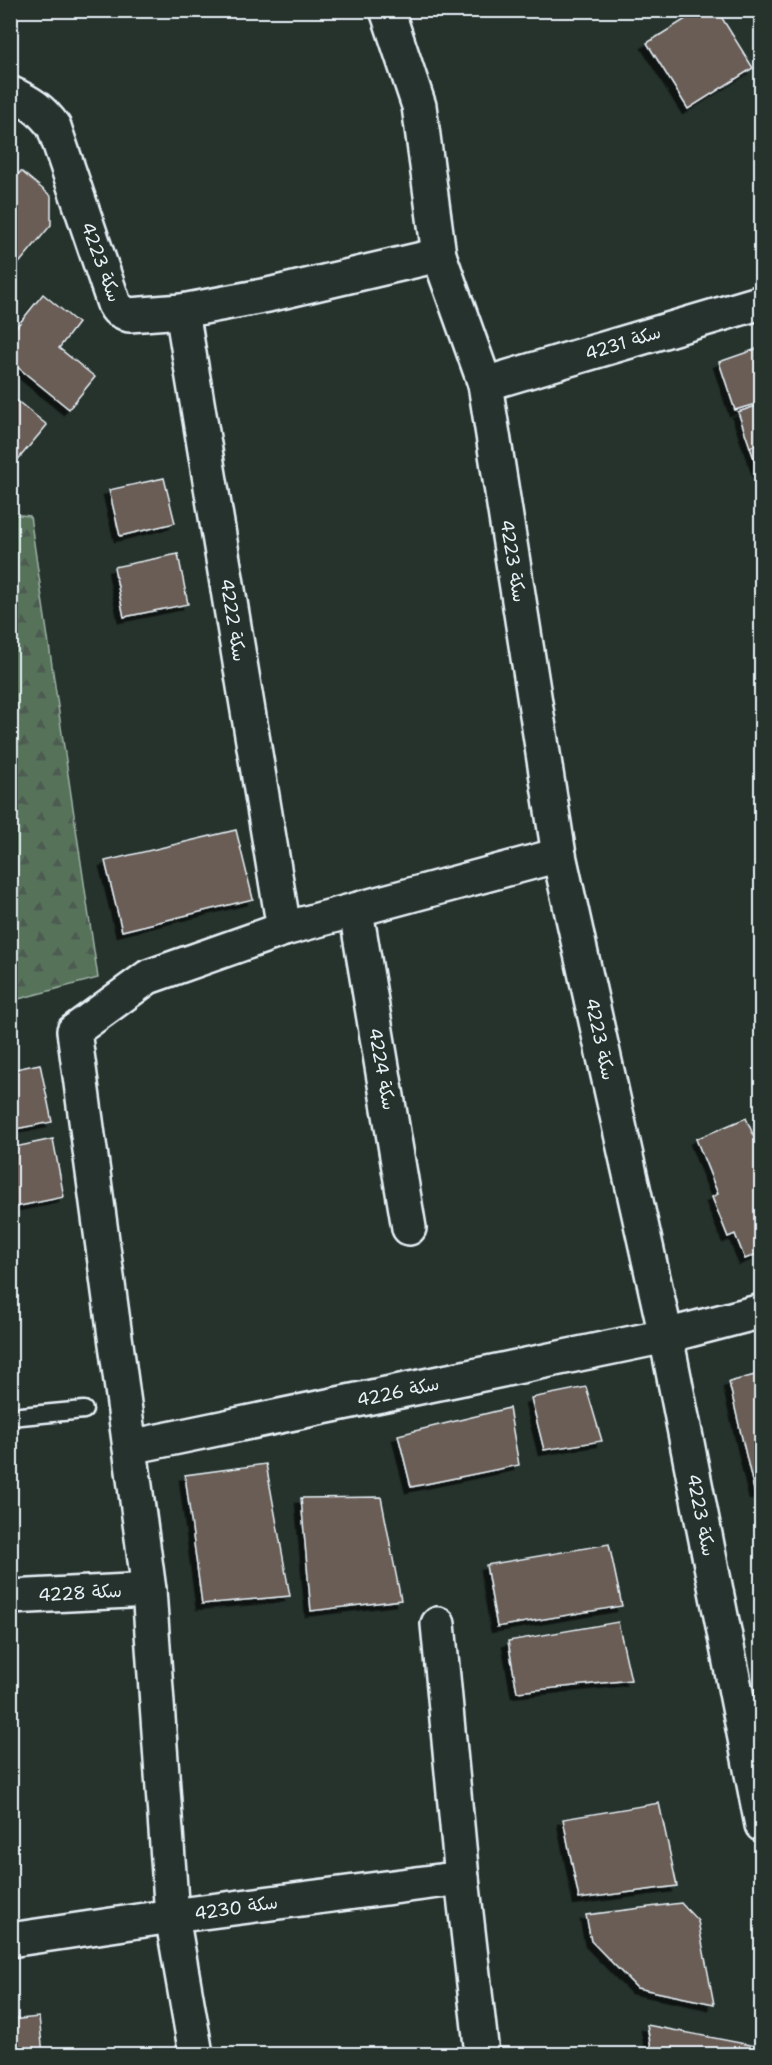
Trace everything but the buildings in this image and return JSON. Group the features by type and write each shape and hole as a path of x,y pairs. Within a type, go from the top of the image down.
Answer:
{"street":[{"name":"سكة 4223","path":"387,10 418,106 439,255 485,384 559,855 666,1336 762,1826"},
{"name":"سكة 4223","path":"10,93 31,102 44,112 54,127 114,304 123,313 129,315 182,311 268,296 439,255"},
{"name":"سكة 4231","path":"485,384 762,302"},
{"name":"سكة 4222","path":"182,311 284,929"},
{"path":"196,2055 172,1916 149,1590 74,1031 148,977 284,929 559,855"},
{"name":"سكة 4224","path":"356,911 409,1228"},
{"name":"سكة 4226","path":"130,1447 666,1336 762,1311"},
{"name":"سكة 4228","path":"10,1596 149,1590"},
{"path":"438,1624 462,1878 482,2055"},
{"name":"سكة 4230","path":"10,1940 462,1878"}],"lane":[{"path":"10,1417 84,1410"}],"green space":[{"path":"11,514 30,516 98,978 11,1001"}]}
